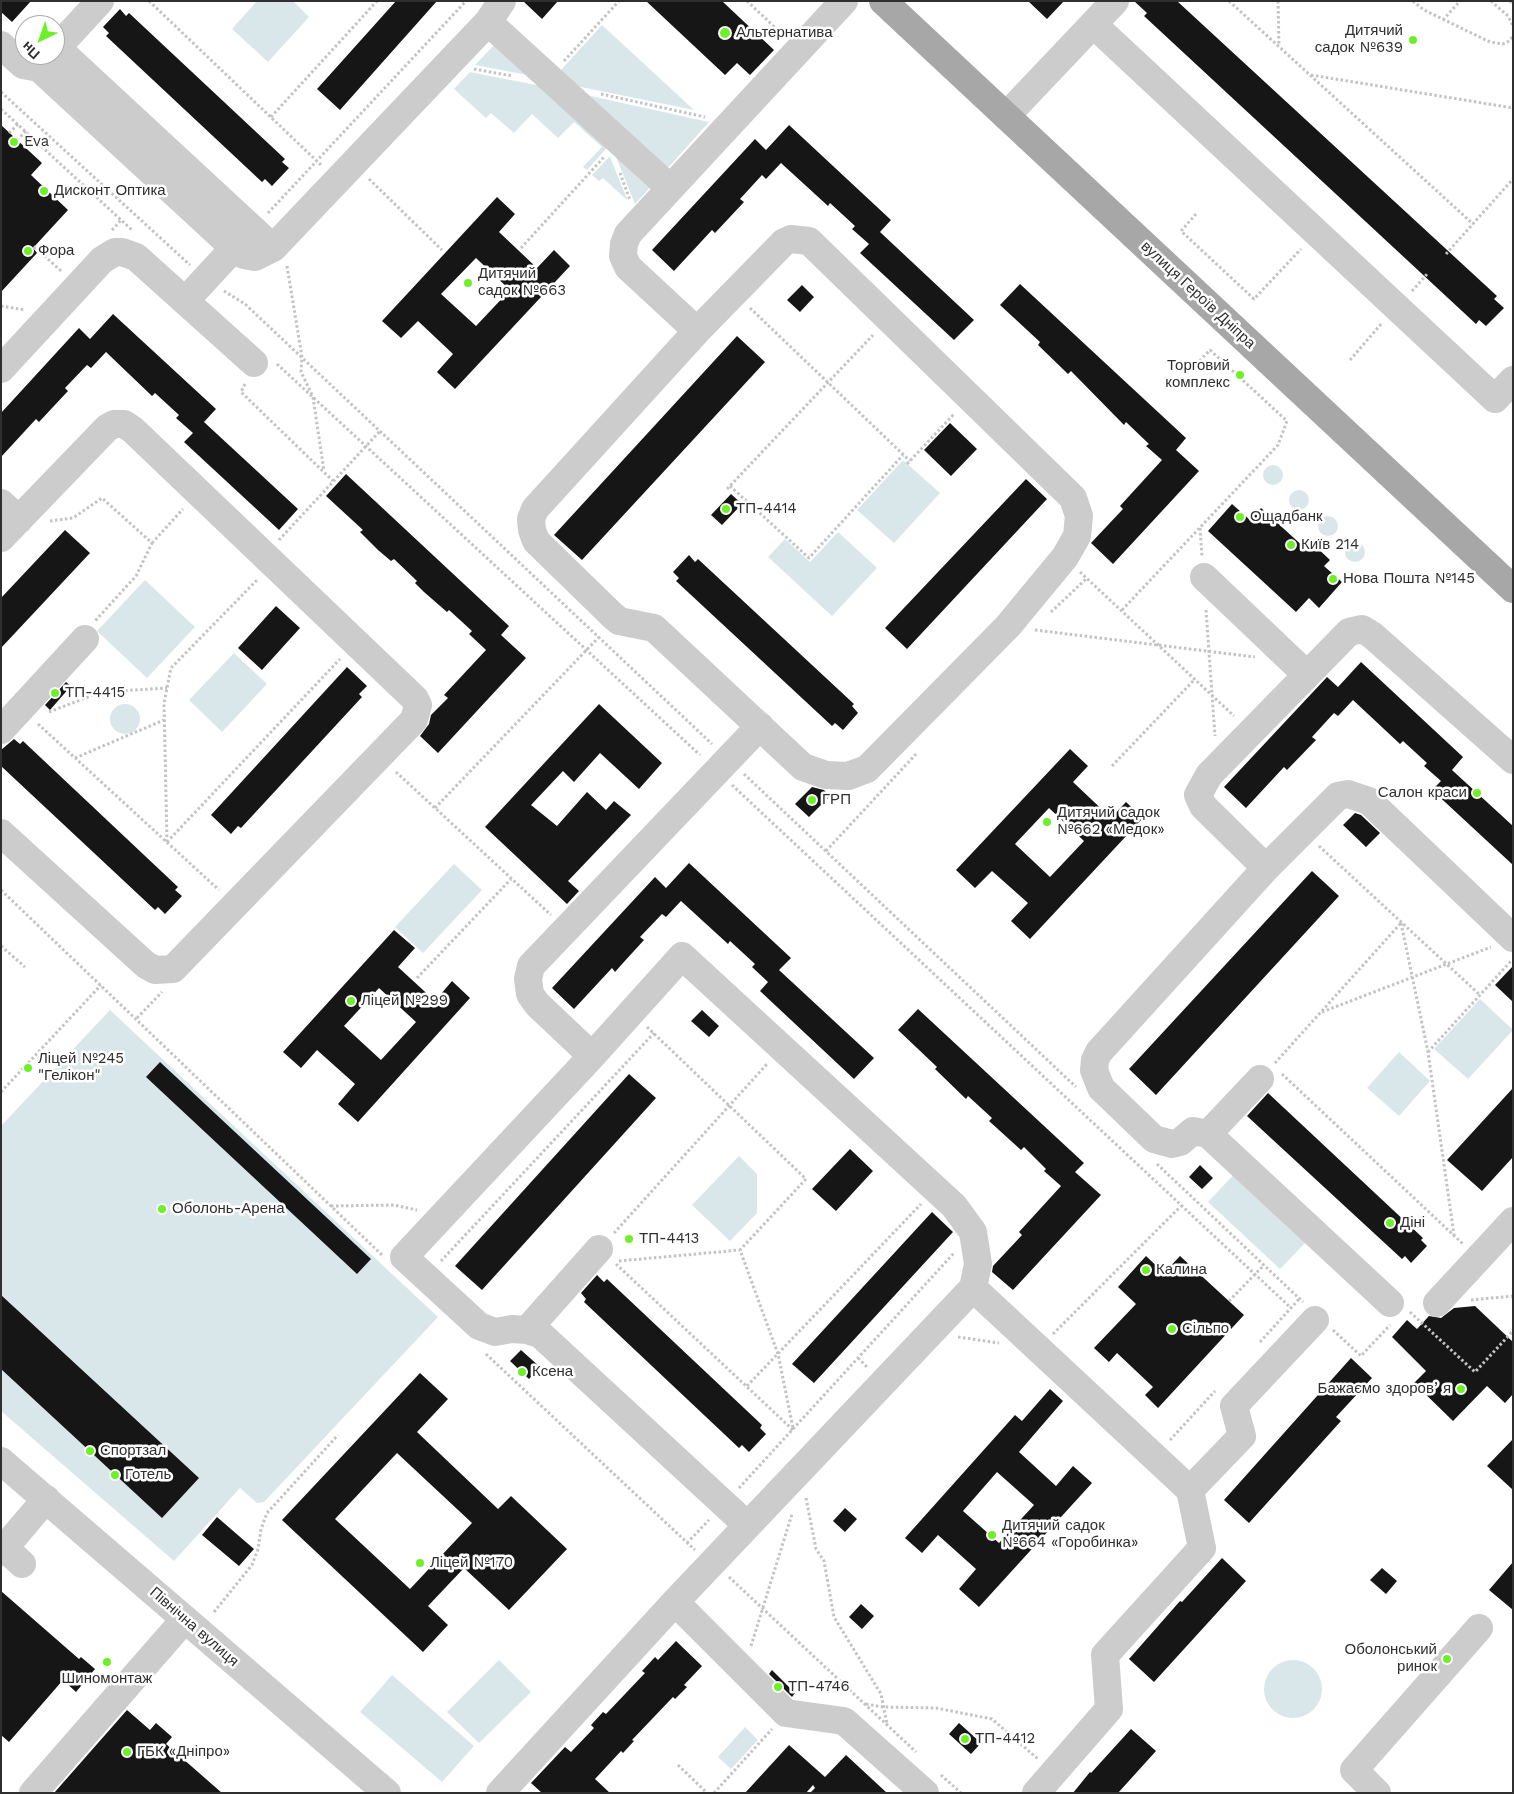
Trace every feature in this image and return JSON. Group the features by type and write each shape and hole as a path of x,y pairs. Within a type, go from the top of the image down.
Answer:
{"main road":[{"name":"вулиця Героїв Дніпра","path":"883,1 1513,589"}],"street":[{"path":"65,39 100,1"},
{"path":"696,331 628,267 623,256 624,244 628,234 844,1"},
{"path":"1006,116 1115,1"},
{"path":"60,65 243,239 244,255 255,257 279,254 337,180 495,12 549,77 670,188"},
{"path":"1094,25 1495,399 1513,380"},
{"path":"1,45 15,58"},
{"path":"185,301 243,239"},
{"path":"800,239 808,241 1073,498 1079,516 1077,536 1066,558 1008,626 867,769 848,776 826,775 803,766 654,628 619,621 536,541 532,530 531,519 535,509 696,331 734,293 784,242 800,239"},
{"path":"1,369 102,260 115,252 122,252 136,258 185,301 265,363"},
{"path":"1,833 146,965 155,970 173,969 414,720 418,705 415,699 356,642 199,492 133,430 124,424 114,424 107,428 7,520"},
{"path":"1204,576 1300,668"},
{"path":"1266,868 1203,806 1198,794 1202,784 1251,732 1300,668 1349,632 1362,629 1404,661 1513,760"},
{"path":"1,730 27,713 85,639"},
{"path":"592,1056 537,1004 530,994 528,979 531,966 760,726"},
{"path":"1398,1305 1208,1134 1193,1132 1180,1142 1172,1144 1154,1139 1100,1088 1094,1070 1095,1060 1099,1052 1266,868 1338,796 1348,794 1359,796 1369,801 1512,938"},
{"path":"500,1793 675,1602 973,1288 978,1264 973,1232 954,1206 682,956 592,1056 404,1257 479,1326 495,1332 512,1329 527,1330 540,1334 748,1525"},
{"path":"1208,1134 1267,1072"},
{"path":"1437,1303 1513,1221"},
{"path":"527,1330 600,1249"},
{"path":"973,1288 1190,1490 1202,1548 1105,1655 1109,1709 1036,1793"},
{"path":"1190,1490 1242,1436 1234,1406 1316,1316"},
{"name":"Північна вулиця","path":"1,1461 387,1793"},
{"path":"9,1555 46,1499"},
{"path":"675,1602 786,1713 844,1721 925,1793"},
{"path":"33,1793 138,1667 186,1619"},
{"path":"1377,1793 1354,1770 1479,1628"}],"path":[{"path":"149,1 337,180"},
{"path":"271,117 377,1"},
{"path":"243,239 466,1"},
{"path":"549,77 619,1"},
{"path":"747,1 799,50"},
{"path":"1229,1 1473,224"},
{"path":"1278,1 1279,47"},
{"path":"1413,1 1443,20 1490,42 1503,44 1513,36"},
{"path":"1443,20 1460,1"},
{"path":"1491,1 1508,16 1513,26"},
{"path":"1510,1 1513,4"},
{"path":"1310,75 1513,108"},
{"path":"1,92 205,279"},
{"path":"595,93 711,118"},
{"path":"1,109 134,233"},
{"path":"9,133 18,124"},
{"path":"17,140 26,131"},
{"path":"521,248 618,141"},
{"path":"365,176 442,250"},
{"path":"1446,254 1513,179"},
{"path":"1196,214 1181,231 1254,300 1317,232"},
{"path":"34,249 35,247 62,272"},
{"path":"279,254 302,357 301,372 313,397 324,472"},
{"path":"734,293 909,462 970,397"},
{"path":"245,304 599,637 722,765 1181,1206 1291,1308"},
{"path":"1,306 29,310"},
{"path":"888,318 829,384 729,488 809,558 903,455"},
{"path":"1122,610 1278,445 1287,421 1210,350 1194,367"},
{"path":"333,480 241,392 265,363 313,397 587,650 722,765 1077,1089"},
{"path":"167,842 164,704 171,668 273,563 279,539 380,431"},
{"path":"85,639 96,619 136,576 152,543 199,492"},
{"path":"7,520 38,523 73,518 102,498 152,543"},
{"path":"1200,528 1217,767"},
{"path":"1066,558 1251,732"},
{"path":"1008,626 1209,651 1300,668"},
{"path":"435,808 599,637"},
{"path":"167,842 356,642"},
{"path":"1112,766 1195,679"},
{"path":"27,713 101,692 167,688"},
{"path":"27,713 235,904"},
{"path":"75,758 164,720"},
{"path":"379,757 566,929"},
{"path":"1302,830 1480,995"},
{"path":"418,978 510,878"},
{"path":"1402,923 1428,1052 1454,1235"},
{"path":"1402,923 1267,1072 1478,1258"},
{"path":"1320,1013 1512,938"},
{"path":"1,946 25,967"},
{"path":"1428,1052 1513,958"},
{"path":"1,1092 101,985"},
{"path":"632,1012 806,1179 740,1250 613,1261 793,1430"},
{"path":"426,1277 654,1033"},
{"path":"600,1249 781,1048"},
{"path":"1156,1163 1316,1316 1361,1356"},
{"path":"747,1386 935,1189"},
{"path":"330,1206 394,1205 442,1216"},
{"path":"950,1336 1038,1349 1181,1206"},
{"path":"688,1542 973,1232"},
{"path":"740,1250 778,1354 793,1430"},
{"path":"1229,1301 1264,1265"},
{"path":"1398,1305 1475,1372 1513,1331"},
{"path":"214,1612 252,1566 258,1549 261,1528 267,1513 338,1435"},
{"path":"805,1497 816,1549 824,1561 834,1617 881,1694 888,1726 872,1746"},
{"path":"744,1672 794,1507"},
{"path":"844,1721 866,1704 883,1707 936,1708 992,1719 1054,1772"},
{"path":"714,1793 786,1713"},
{"path":"678,1766 707,1793"}],"shaded area":[{"path":"257,1 293,1 309,17 268,62 232,29"},
{"path":"602,25 694,110 576,86 560,71"},
{"path":"500,39 543,78 475,65"},
{"path":"470,72 556,89 613,141 587,170 583,167 602,147 574,122 558,138 532,114 514,133 491,113 486,118 454,89"},
{"path":"586,95 709,122 667,169"},
{"path":"614,152 656,181 635,204"},
{"path":"610,156 628,201 603,178 599,181 592,175"},
{"path":"903,460 940,493 894,543 857,510"},
{"path":"1273,465 1280,468 1283,475 1280,482 1273,485 1266,482 1263,475 1266,468"},
{"path":"1299,490 1306,493 1309,500 1306,507 1299,510 1292,507 1289,500 1292,493"},
{"path":"1328,516 1335,519 1338,526 1335,533 1328,536 1321,533 1318,526 1321,519"},
{"path":"838,532 877,568 832,616 768,557 785,539 810,562"},
{"path":"1355,542 1362,545 1365,552 1362,559 1355,562 1348,559 1345,552 1348,545"},
{"path":"145,580 195,627 147,678 97,631"},
{"path":"234,653 267,684 222,732 189,700"},
{"path":"125,704 136,708 140,719 136,730 125,734 114,730 110,719 114,708"},
{"path":"454,864 482,890 423,953 395,927"},
{"path":"1480,999 1513,1030 1468,1079 1434,1049"},
{"name":"Оболонь-Арена","path":"110,1010 438,1317 264,1502 257,1503 240,1488 174,1561 1,1411 1,1126"},
{"path":"1399,1052 1430,1081 1399,1116 1367,1088"},
{"path":"739,1156 757,1174 757,1213 730,1241 692,1205"},
{"path":"1239,1169 1311,1237 1280,1269 1208,1202"},
{"path":"499,1660 531,1692 479,1743 447,1712"},
{"path":"1287,1660 1299,1660 1314,1668 1322,1683 1322,1695 1314,1710 1299,1718 1287,1718 1272,1710 1264,1695 1264,1683 1272,1668"},
{"path":"392,1675 474,1746 442,1782 360,1712"},
{"path":"745,1727 758,1740 731,1769 718,1757"}],"building":[{"path":"1,1 31,1 18,15 15,15 12,22 1,12"},
{"path":"396,1 437,1 340,110 317,89"},
{"path":"523,1 558,1 542,19"},
{"path":"646,1 722,1 774,50 750,75 737,63 725,75"},
{"path":"1028,1 1064,1 1047,19"},
{"path":"1134,1 1177,1 1497,296 1494,299 1504,308 1486,326 1479,320 1476,324 1144,16 1147,13"},
{"path":"120,9 126,16 129,13 285,159 282,162 289,168 272,186 265,179 262,182 106,36 109,33 103,27"},
{"path":"1,125 42,163 31,175 68,210 33,248 37,253 1,292"},
{"path":"789,125 891,220 880,232 974,320 954,340 860,253 869,244 852,229 855,226 830,203 828,206 781,163 766,179 762,175 740,199 744,202 715,233 712,230 674,271 652,250 755,139 766,150"},
{"path":"497,197 515,214 499,232 537,268 554,250 570,266 455,389 437,372 453,354 418,321 401,338 382,321","holes":["476,258 510,290 476,326 441,294"]},
{"path":"1020,284 1186,438 1176,450 1199,471 1113,564 1091,543 1123,509 1120,506 1162,460 1146,446 1149,444 1126,422 1124,425 1071,371 1068,374 1038,345 1040,342 1000,305"},
{"path":"802,285 814,297 800,312 787,300"},
{"path":"113,314 216,409 204,422 298,509 279,530 184,442 193,433 176,418 179,415 155,393 152,396 106,352 91,368 87,365 65,388 68,391 39,422 36,419 1,457 1,413 79,328 90,339"},
{"path":"737,336 765,362 582,560 554,535"},
{"path":"950,423 977,449 951,476 924,450"},
{"path":"346,474 509,626 501,635 526,658 438,753 420,736 429,724 431,715 448,698 444,695 486,650 469,634 472,631 449,610 447,612 424,592 415,583 417,581 394,559 391,561 378,550 360,532 363,530 326,496"},
{"path":"1026,479 1047,499 907,649 885,628"},
{"name":"ТП-4414","path":"731,494 742,504 722,525 711,515"},
{"path":"1232,504 1250,520 1261,508 1306,549 1312,543 1330,560 1324,566 1342,582 1319,608 1309,598 1296,612 1208,531"},
{"path":"65,530 90,553 1,648 1,598"},
{"path":"689,555 695,562 698,559 854,704 852,706 858,713 843,730 835,723 832,726 676,581 679,578 673,572"},
{"path":"276,606 300,628 262,670 238,648"},
{"path":"1361,662 1463,757 1452,770 1513,826 1513,865 1432,790 1441,781 1424,766 1427,763 1403,741 1400,744 1353,700 1338,716 1334,713 1312,737 1316,740 1287,770 1284,767 1246,808 1224,787 1327,677 1338,687"},
{"path":"347,667 367,686 359,694 362,697 241,828 238,826 231,834 211,815"},
{"path":"66,682 71,686 50,710 45,705"},
{"path":"599,704 662,763 639,789 600,753 574,782 563,771 531,805 557,826 587,792 606,810 614,801 631,815 568,881 579,891 567,904 485,827"},
{"path":"14,739 20,744 23,741 178,887 175,890 182,896 165,914 158,907 155,910 1,766 1,750"},
{"path":"1070,749 1088,766 1073,782 1111,818 1126,802 1143,818 1030,939 1011,921 1028,903 992,871 975,888 956,870","holes":["1049,808 1084,841 1050,877 1015,844"]},
{"name":"ГРП","path":"812,787 824,790 830,796 809,817 795,804"},
{"path":"1355,813 1361,815 1380,833 1366,847 1343,825"},
{"path":"689,863 791,958 779,970 874,1058 854,1079 760,991 768,982 752,967 755,964 730,941 728,944 681,901 666,917 662,914 640,937 644,940 615,972 612,968 574,1009 552,988 655,877 666,888"},
{"path":"1312,871 1339,896 1156,1095 1129,1069"},
{"path":"394,930 415,948 398,967 435,1001 452,981 470,998 358,1122 338,1104 355,1084 317,1050 301,1068 283,1052","holes":["379,988 416,1022 381,1060 344,1026"]},
{"path":"1513,966 1513,1002 1495,985"},
{"path":"918,1009 1084,1163 1075,1172 1101,1195 1013,1290 992,1272 993,1266 1022,1235 1019,1232 1061,1186 1044,1171 1046,1169 1024,1147 1021,1150 989,1121 992,1118 968,1096 966,1099 935,1069 937,1067 898,1030"},
{"path":"702,1010 719,1026 709,1037 691,1021"},
{"path":"160,1062 371,1259 357,1274 146,1077"},
{"path":"629,1074 656,1098 482,1290 455,1266"},
{"path":"1513,1088 1513,1157 1482,1191 1447,1160"},
{"path":"1268,1093 1423,1238 1421,1240 1427,1246 1411,1263 1405,1256 1402,1259 1247,1116"},
{"path":"850,1149 873,1171 836,1211 812,1189"},
{"path":"1200,1165 1213,1178 1202,1189 1189,1177"},
{"path":"932,1212 953,1232 814,1383 792,1364"},
{"path":"1146,1256 1164,1273 1180,1256 1244,1315 1158,1408 1145,1395 1153,1387 1117,1353 1109,1362 1094,1348 1136,1304 1118,1287"},
{"path":"597,1275 604,1282 607,1279 762,1425 760,1428 766,1434 749,1452 742,1445 739,1448 584,1302 586,1299 581,1293"},
{"path":"1,1295 199,1478 162,1518 1,1369"},
{"path":"1475,1306 1513,1342 1513,1394 1505,1403 1487,1386 1453,1421 1414,1383 1426,1371 1392,1337 1407,1320 1417,1329 1429,1316 1441,1318 1454,1308"},
{"path":"521,1350 540,1367 529,1379 510,1361"},
{"path":"1351,1358 1372,1378 1336,1417 1341,1421 1249,1523 1224,1500"},
{"path":"420,1373 448,1399 417,1432 498,1509 511,1496 567,1549 509,1610 464,1568 428,1606 448,1625 423,1652 282,1520","holes":["397,1453 472,1523 410,1589 335,1519"]},
{"path":"1050,1389 1063,1401 1019,1452 1056,1486 1073,1466 1092,1483 979,1607 959,1589 976,1569 938,1535 922,1553 905,1538 1015,1415 1022,1421","holes":["997,1472 1034,1505 999,1543 963,1511"]},
{"path":"1513,1439 1513,1490 1487,1466"},
{"path":"845,1508 857,1519 845,1532 833,1521"},
{"path":"217,1517 254,1549 239,1566 202,1535"},
{"path":"1222,1558 1246,1581 1154,1682 1129,1659 1180,1601 1182,1602"},
{"path":"1513,1562 1513,1610 1489,1590"},
{"path":"1382,1568 1397,1581 1386,1594 1370,1580"},
{"path":"1,1591 79,1659 81,1657 95,1669 76,1692 63,1680 9,1742 1,1735"},
{"path":"861,1604 874,1616 862,1629 849,1617"},
{"path":"676,1641 702,1666 684,1685 687,1687 675,1699 673,1697 632,1740 634,1741 623,1753 621,1751 595,1779 610,1793 542,1793 531,1783 565,1747 571,1752 594,1728 591,1725 603,1712 606,1714 645,1673 642,1671 655,1657 658,1660"},
{"path":"772,1670 795,1693 792,1697 769,1674"},
{"name":"ГБК «Дніпро»","path":"127,1710 150,1730 156,1723 172,1737 166,1744 222,1793 54,1793"},
{"name":"ТП-4412","path":"959,1723 981,1743 971,1754 949,1734"},
{"path":"1131,1729 1156,1751 1118,1793 1073,1793 1090,1772"},
{"path":"789,1745 825,1777 846,1755 887,1793 810,1793 815,1788 813,1785 806,1793 745,1793"}],"place":[{"name":"Альтернатива","path":"725,33"},
{"name":"Дитячий садок №639","path":"1413,40"},
{"name":"Eva","path":"14,142"},
{"name":"Дисконт Оптика","path":"44,191"},
{"name":"Фора","path":"28,251"},
{"name":"Дитячий садок №663","path":"468,283"},
{"name":"Торговий комплекс","path":"1240,375"},
{"name":"ТП-4414","path":"726,509"},
{"name":"Ощадбанк","path":"1240,517"},
{"name":"Київ 214","path":"1291,545"},
{"name":"Нова Пошта №145","path":"1333,579"},
{"name":"ТП-4415","path":"55,693"},
{"name":"Салон краси","path":"1477,793"},
{"name":"ГРП","path":"812,800"},
{"name":"Дитячий садок №662 «Медок»","path":"1047,822"},
{"name":"Ліцей №299","path":"351,1001"},
{"name":"Ліцей №245 \"Гелікон\"","path":"28,1068"},
{"name":"Оболонь-Арена","path":"162,1209"},
{"name":"Діні","path":"1390,1223"},
{"name":"ТП-4413","path":"629,1239"},
{"name":"Калина","path":"1146,1270"},
{"name":"Сільпо","path":"1172,1329"},
{"name":"Ксена","path":"522,1372"},
{"name":"Бажаємо здоровʼя","path":"1461,1389"},
{"name":"Спортзал","path":"90,1451"},
{"name":"Готель","path":"115,1475"},
{"name":"Дитячий садок №664 «Горобинка»","path":"992,1535"},
{"name":"Ліцей №170","path":"420,1563"},
{"name":"Оболонський ринок","path":"1447,1659"},
{"name":"Шиномонтаж","path":"107,1662"},
{"name":"ТП-4746","path":"778,1687"},
{"name":"ТП-4412","path":"965,1739"},
{"name":"ГБК «Дніпро»","path":"127,1752"}]}
